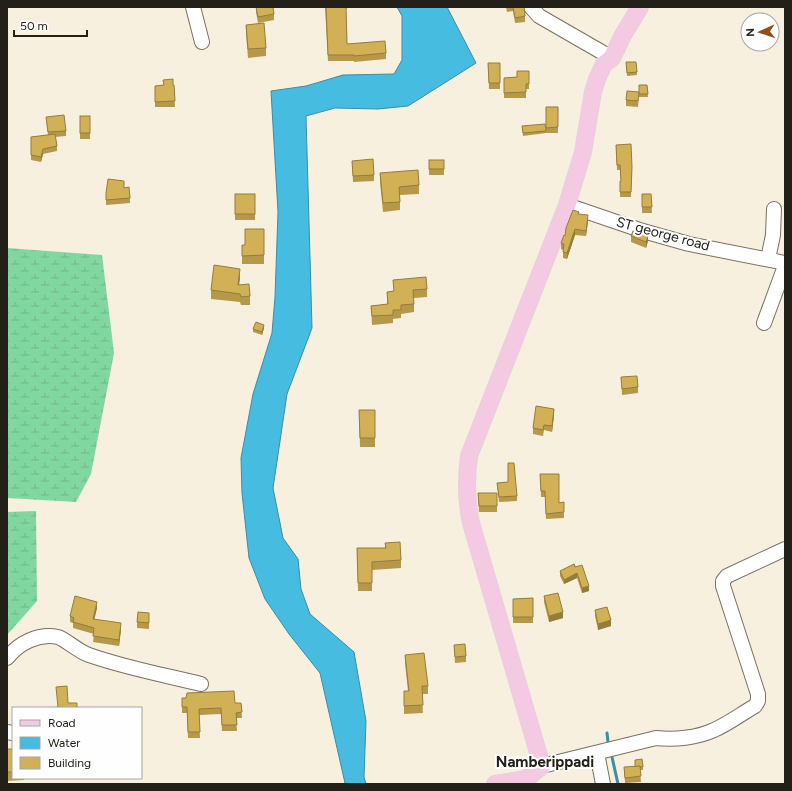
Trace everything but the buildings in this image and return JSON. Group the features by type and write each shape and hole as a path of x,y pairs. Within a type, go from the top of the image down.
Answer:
{"main road":[{"path":"495,784 526,779 542,766 471,523 466,496 466,477 469,456 567,205 583,152 593,92 597,78 604,64 612,58 623,35 640,7"}],"street":[{"path":"193,7 202,42"},
{"path":"531,7 539,16 612,58"},
{"name":"ST george road","path":"567,205 643,231 689,244 785,263"},
{"path":"768,260 773,235 774,209"},
{"path":"764,323 785,266"},
{"path":"542,766 656,738 664,739 698,736 714,730 755,706 758,701 758,694 723,586 723,581 727,576 785,550"},
{"path":"7,658 15,648 36,637 59,637 82,653 116,664 201,684"},
{"path":"597,753 603,784"}],"green space":[{"path":"7,248 102,255 114,353 91,474 76,502 7,498"},
{"path":"36,511 37,601 7,635 7,512"}],"water":[{"path":"397,7 447,7 476,63 408,106 378,109 335,108 306,116 312,328 287,394 273,488 283,538 298,559 301,589 310,614 354,652 366,721 364,777 366,784 344,784 320,673 289,634 265,599 249,558 242,493 241,458 253,394 272,333 275,297 278,212 271,91 306,86 343,75 394,74 402,60 402,16"}],"waterway":[{"path":"607,733 608,742"},
{"path":"612,757 618,784"}],"district":[{"name":"Namberippadi","path":"545,762"}]}
